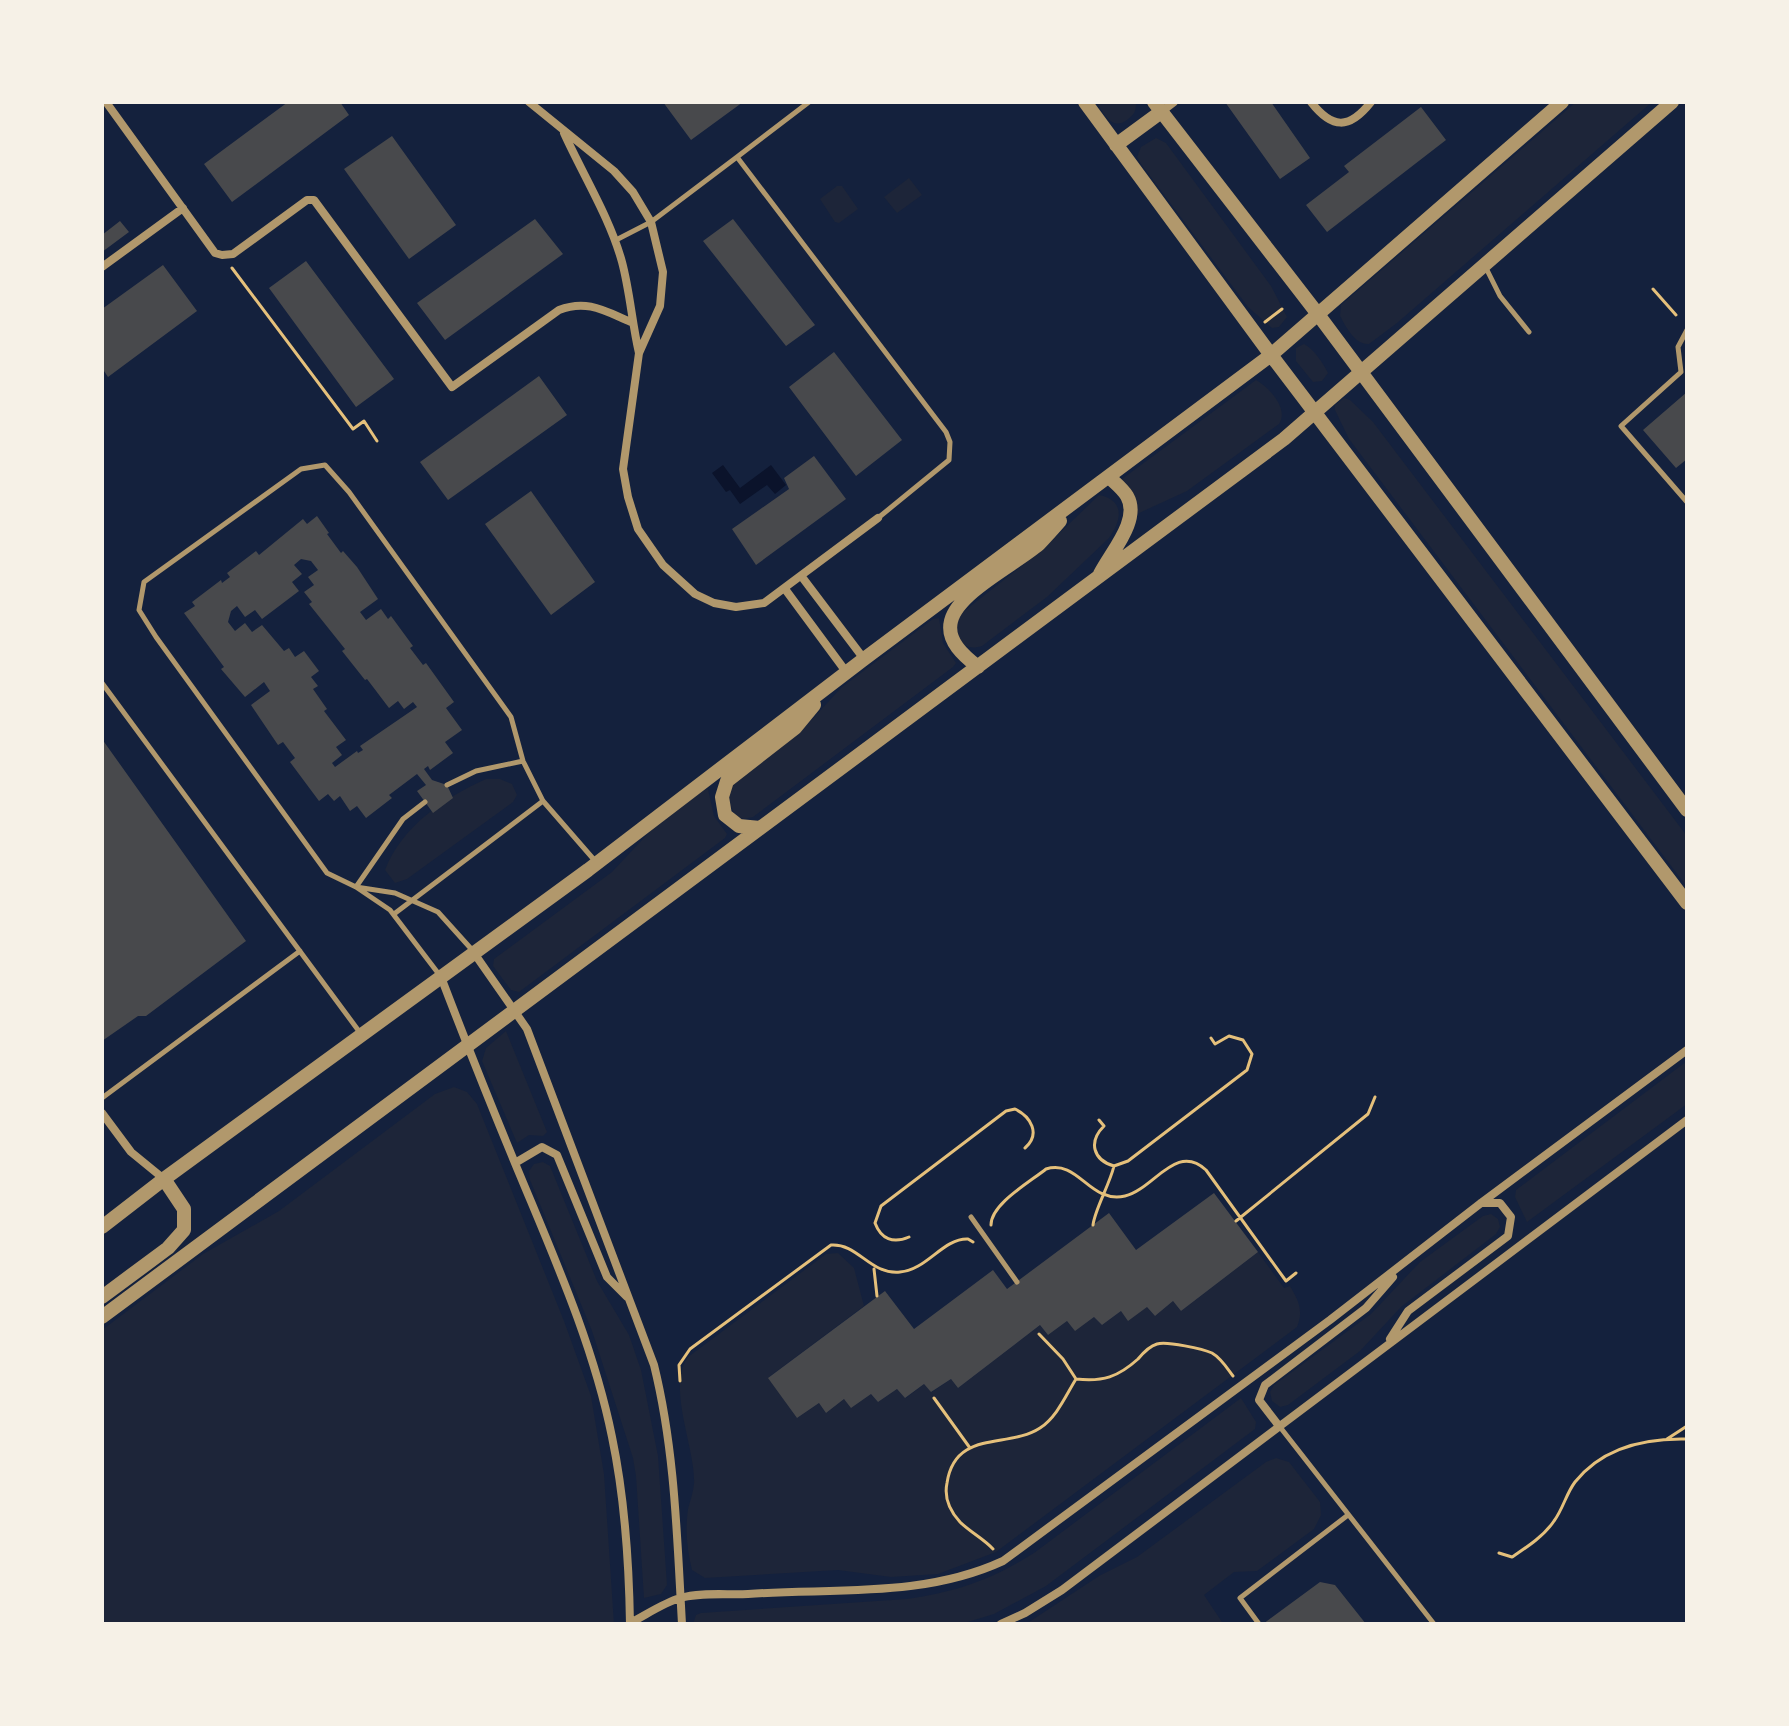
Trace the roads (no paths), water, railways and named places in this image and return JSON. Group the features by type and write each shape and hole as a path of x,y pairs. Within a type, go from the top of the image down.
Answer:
{"street":[{"path":"106,102 215,253 233,254 307,200 314,200 452,387 559,310 575,303 593,306 631,322"},
{"path":"529,102 614,171 633,192 651,222 663,272 660,306 639,353 623,469 638,529 675,578 695,594 714,603 736,607 764,603 878,518"},
{"path":"1085,102 1271,355 1687,903"},
{"path":"1116,145 1158,107 1174,102"},
{"path":"1311,102 1321,115 1342,124 1362,113 1371,102"},
{"path":"102,1227 597,863 1271,355 1562,102"},
{"path":"102,1317 1098,578 1315,413 1672,102"},
{"path":"1158,107 1317,313 1687,810"},
{"path":"564,132 615,241 639,353"},
{"path":"102,267 183,208"},
{"path":"1098,578 1112,550 1127,530 1131,512 1127,496 1109,477"},
{"path":"978,667 952,641 951,622 961,603 1039,544 1085,494"},
{"path":"802,577 864,659"},
{"path":"785,589 847,673"},
{"path":"760,828 739,826 725,815 722,797 727,781 795,728 830,686"},
{"path":"474,953 527,1029 654,1365 665,1408 672,1470 682,1624"},
{"path":"441,977 559,1269 597,1374 613,1438 622,1493 629,1566 630,1624 680,1598 909,1588 945,1583 1003,1561 1240,1387 1687,1050"},
{"path":"102,1113 131,1152 164,1179 184,1209 184,1230 168,1248 102,1297"},
{"path":"1001,1624 1062,1590 1687,1120"},
{"path":"515,1163 542,1147 557,1155 607,1277 631,1300"},
{"path":"1385,1347 1408,1311 1508,1236 1511,1217 1506,1210 1500,1203 1481,1203"},
{"path":"1279,1426 1259,1400 1265,1385 1366,1308 1404,1264"}],"lane":[{"path":"615,241 651,222 809,102"},
{"path":"737,157 946,432 950,442 949,460 878,518"},
{"path":"1484,264 1500,296 1529,332"},
{"path":"1687,330 1678,347 1684,370 1621,426 1687,502"},
{"path":"441,977 394,914 356,887 327,873 139,610 144,582 301,469 325,465 349,492 511,717 523,761 543,801 597,863"},
{"path":"102,683 361,1035"},
{"path":"447,785 476,771 523,761"},
{"path":"394,914 543,801"},
{"path":"356,887 403,819 425,802"},
{"path":"356,887 395,893 438,912 474,953"},
{"path":"102,1098 300,951"},
{"path":"971,1217 1017,1282"},
{"path":"1279,1426 1434,1624"},
{"path":"1259,1624 1240,1598 1348,1515"}]}
